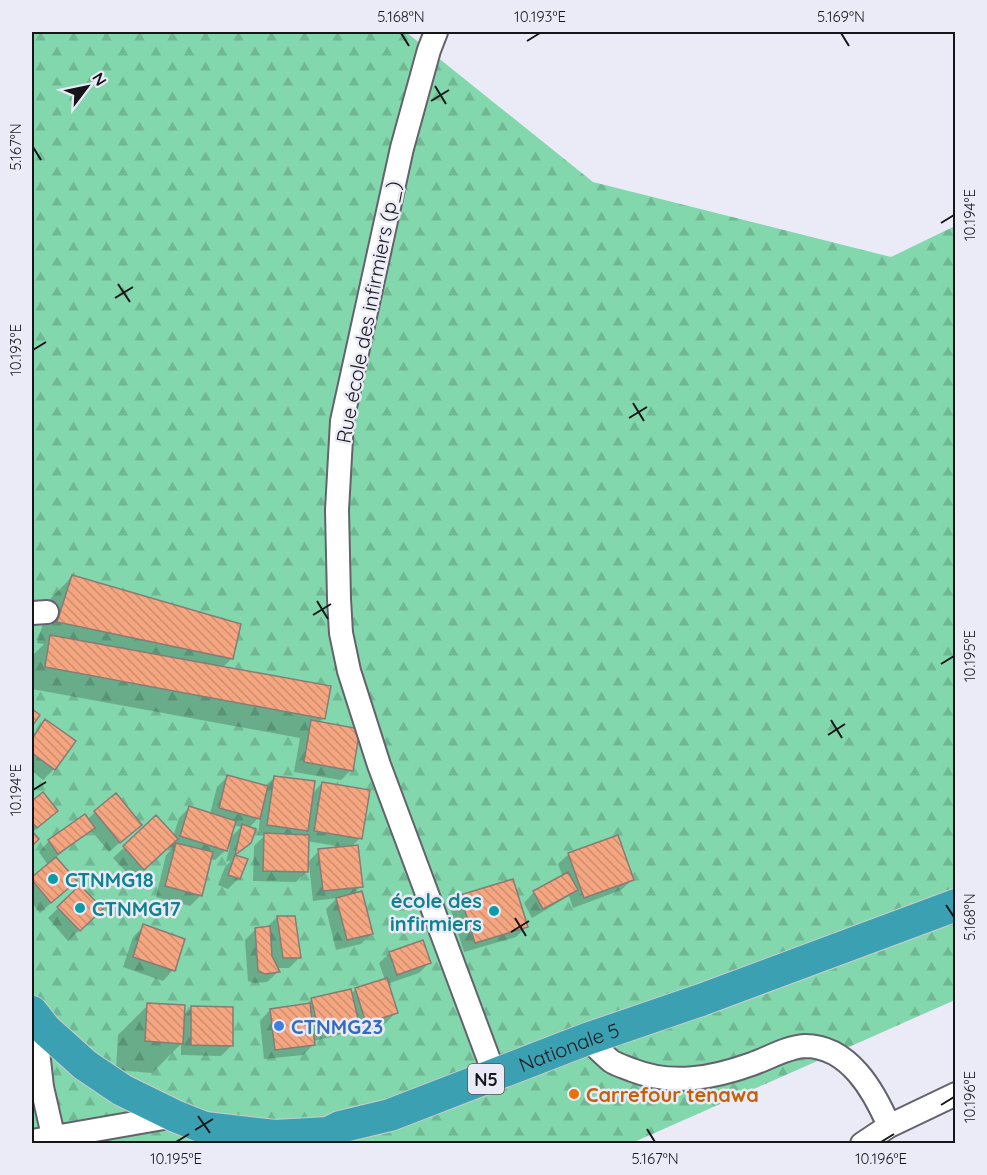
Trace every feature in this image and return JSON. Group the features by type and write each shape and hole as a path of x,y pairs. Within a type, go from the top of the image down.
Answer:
{"highway":[{"name":"Nationale 5","path":"33,1014 46,1030 85,1065 122,1090 175,1116 206,1128 275,1136 328,1133 340,1127 390,1115 587,1039 712,996 956,905"}],"street":[{"name":"Rue école des infirmiers (p_)","path":"436,32 402,148 342,421 337,510 339,599 341,633 349,671 434,914 495,1076"},
{"path":"33,1014 42,1088 54,1140"},
{"path":"587,1039 613,1062 642,1074 682,1080 723,1074 804,1046 825,1049 844,1059 862,1077 880,1104 889,1126"},
{"path":"862,1143 889,1126 956,1094"},
{"path":"32,1141 54,1140 175,1116"}],"green space":[{"path":"32,32 406,32 593,182 891,257 955,226 955,1000 632,1143 32,1143"}],"building":[{"path":"72,575 241,624 233,659 57,622"},
{"path":"50,635 331,686 325,719 45,667"},
{"path":"32,709 40,715 33,725 32,724"},
{"path":"45,719 76,741 55,770 32,753 32,739"},
{"path":"311,720 360,729 353,771 304,762"},
{"path":"227,775 268,786 260,819 219,808"},
{"path":"274,776 315,781 308,831 267,825"},
{"path":"322,782 370,790 362,839 314,831"},
{"path":"43,792 58,811 37,828 32,822 32,801"},
{"path":"116,793 142,825 120,843 94,811"},
{"path":"189,806 236,821 227,851 180,836"},
{"path":"85,814 95,828 58,854 48,840"},
{"path":"156,815 178,839 144,870 123,846"},
{"path":"242,824 256,829 251,843 235,855"},
{"path":"32,831 39,839 32,846"},
{"path":"264,833 309,835 308,872 263,871"},
{"path":"618,835 634,880 584,898 568,853"},
{"path":"176,843 213,852 202,896 165,886"},
{"path":"358,845 363,887 323,891 318,849"},
{"path":"235,855 248,859 240,879 228,875"},
{"name":"CTNMG18","path":"56,857 77,881 51,903 32,877"},
{"path":"568,872 578,890 543,909 533,891"},
{"name":"école des infirmiers","path":"513,879 528,927 475,943 460,895"},
{"name":"CTNMG17","path":"80,885 103,909 80,931 57,907"},
{"path":"362,891 373,934 347,940 336,898"},
{"path":"277,916 295,916 301,958 283,958"},
{"path":"143,924 185,939 175,971 133,957"},
{"path":"270,926 272,956 280,972 265,974 258,971 255,928"},
{"path":"423,940 431,963 397,975 389,952"},
{"path":"387,978 398,1013 366,1023 355,988"},
{"path":"351,989 359,1023 319,1032 311,998"},
{"path":"147,1003 185,1005 183,1044 145,1041"},
{"path":"310,1003 315,1045 275,1050 270,1009"},
{"path":"191,1006 233,1007 233,1046 191,1045"}],"place":[{"name":"CTNMG18","path":"53,879"},
{"name":"CTNMG17","path":"80,908"},
{"name":"école des infirmiers","path":"494,911"},
{"name":"CTNMG23","path":"279,1026"},
{"name":"Carrefour tenawa","path":"574,1094"}]}
